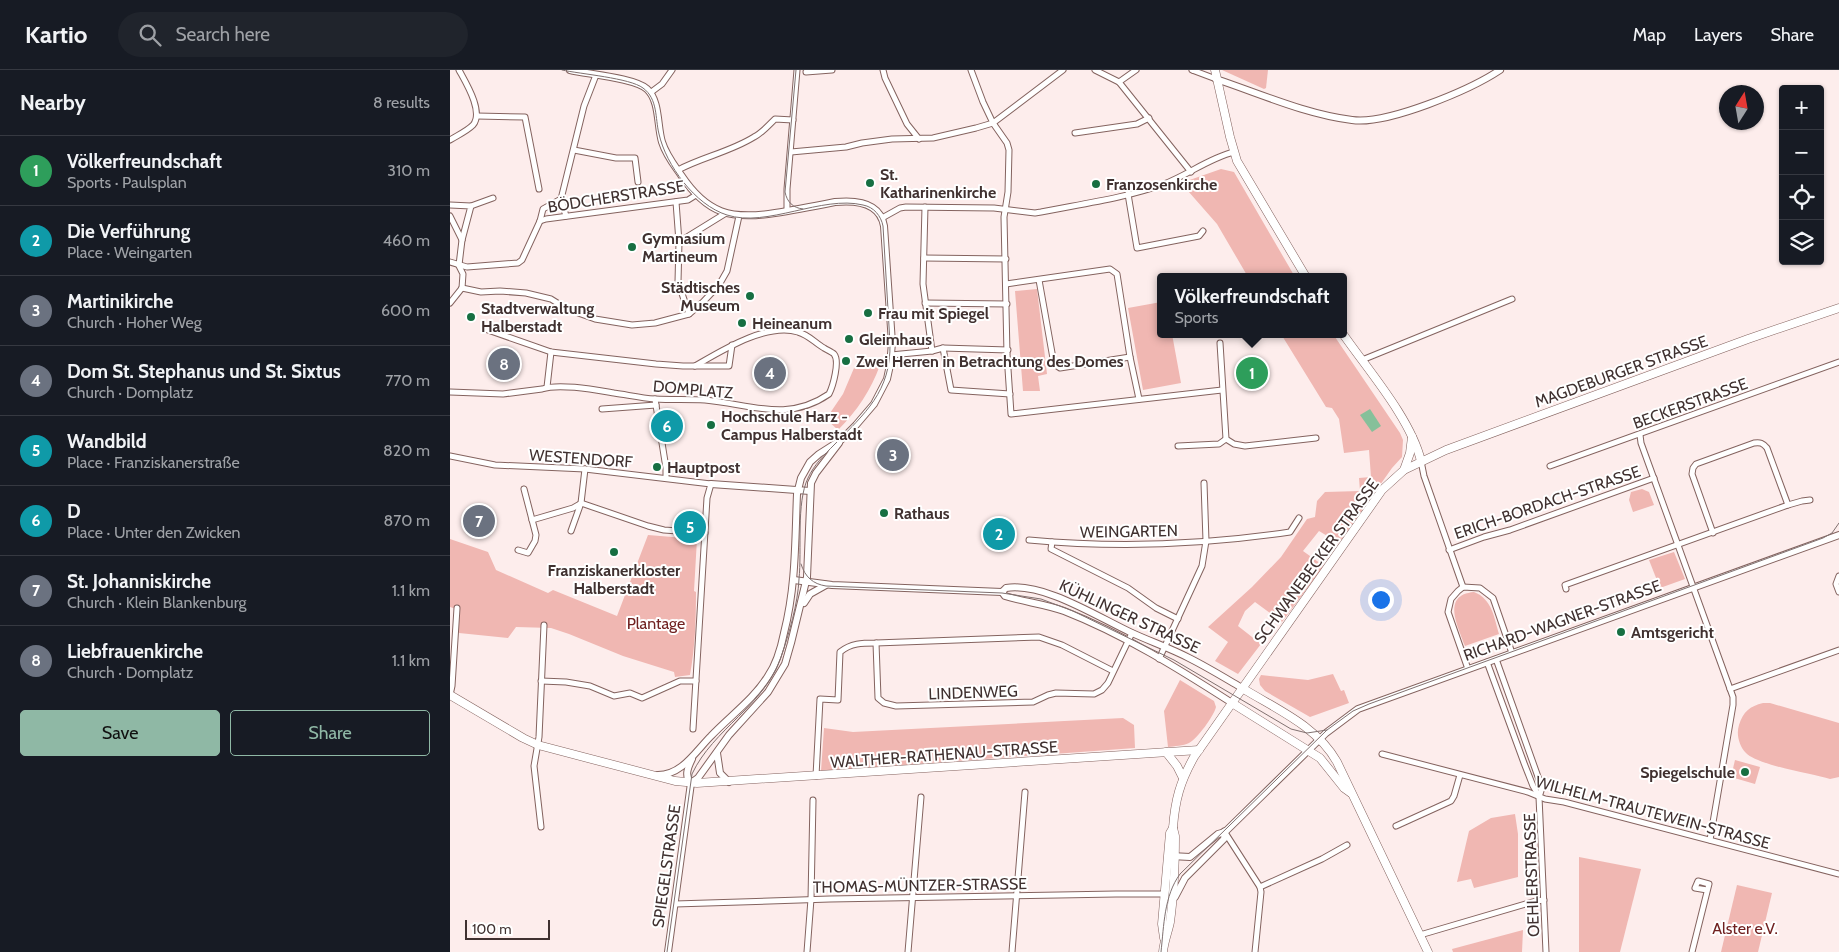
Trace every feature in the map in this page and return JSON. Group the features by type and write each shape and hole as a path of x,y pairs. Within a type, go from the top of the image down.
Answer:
{"main road":[{"path":"1215,70 1234,152 1246,177 1304,273"},
{"name":"MAGDEBURGER STRASSE","path":"1421,461 1502,429 1836,308"},
{"path":"1346,338 1412,435 1421,461"},
{"path":"1404,470 1411,447 1412,435"},
{"name":"SCHWANEBECKER STRASSE","path":"1172,856 1175,836 1173,828 1176,800 1183,778 1199,750 1372,504 1389,483 1404,470 1421,461"},
{"path":"1242,688 1305,726 1320,738 1334,756 1428,952"},
{"name":"WALTHER-RATHENAU-STRASSE","path":"450,695 538,745 653,776 691,783 1199,750"},
{"path":"1232,703 1308,750 1324,763 1353,796"},
{"path":"1166,752 1177,766 1183,778"},
{"path":"1163,952 1162,924 1172,856"},
{"path":"1164,938 1169,925 1172,905 1172,856"}],"street":[{"path":"450,140 474,124 477,116 475,103 459,70"},
{"path":"570,70 642,85 650,93 654,101 663,146 696,195 707,204 726,213 739,216 756,216 842,201 859,202 874,208 882,218 884,226 891,355 887,379 880,395 841,440 816,473 811,484 807,582 788,656 778,678 763,699 729,735 698,778 691,783"},
{"path":"650,93 662,84 672,70"},
{"path":"787,211 786,189 791,152 797,70"},
{"path":"806,72 832,70"},
{"path":"883,70 907,124 919,139"},
{"path":"971,70 993,123 1007,143 1009,150 1008,192 1005,210 1011,414 1222,390"},
{"path":"791,152 846,147 862,142 953,135 993,123 1063,70"},
{"path":"1095,70 1119,82 1191,172"},
{"path":"1119,82 1136,70"},
{"path":"1195,70 1307,110 1353,120 1369,120 1417,108 1452,95 1500,70"},
{"path":"566,216 561,199 584,106 596,75"},
{"path":"477,116 525,118 539,190"},
{"path":"1075,133 1136,124 1148,118"},
{"path":"678,170 755,137 775,119 793,120"},
{"path":"574,150 616,158 635,158 638,182"},
{"path":"882,218 902,207 989,208 1041,212 1128,194 1165,184 1219,157 1234,152"},
{"path":"1128,194 1137,248 1199,236 1203,231"},
{"name":"BÖDCHERSTRASSE","path":"540,222 566,216 688,200 696,195"},
{"path":"450,205 471,206 493,198"},
{"path":"450,262 467,267 518,263 522,260 540,222 543,209 561,199"},
{"path":"676,202 679,242 678,282 689,314"},
{"path":"450,303 452,298 462,288 463,274 459,265 462,240 471,206"},
{"path":"925,207 923,284 932,351"},
{"path":"679,242 726,213"},
{"path":"450,216 462,240"},
{"path":"462,288 481,292 500,290 526,293 551,299 585,316 632,325 654,324 689,314 703,302 723,279 727,271 739,216"},
{"path":"924,258 1006,259"},
{"path":"1006,284 1110,268 1117,274 1130,357 1139,399"},
{"path":"1039,280 1046,327 1056,367 1060,368 1130,357"},
{"path":"1362,360 1512,299"},
{"path":"925,303 1007,304"},
{"name":"DOMPLATZ","path":"485,329 551,352 617,361 695,366 729,366 732,345"},
{"name":"DOMPLATZ","path":"602,409 656,402 705,400 765,410 795,410 816,403 829,394 838,361 834,354 807,335 782,330 760,334 732,345 695,366"},
{"path":"1220,343 1226,439"},
{"path":"891,355 932,351 943,348 1008,350"},
{"path":"943,348 951,390 1010,394"},
{"path":"547,387 551,352"},
{"name":"BECKERSTRASSE","path":"1550,466 1839,362"},
{"name":"DOMPLATZ","path":"450,392 503,394 547,387 576,388 656,402"},
{"path":"656,402 666,478"},
{"path":"1640,434 1641,443 1730,689 1733,705 1710,840"},
{"path":"1226,439 1234,444 1245,446 1316,438"},
{"path":"1178,446 1219,444 1226,439"},
{"path":"653,776 676,771 755,694 769,675 780,651 790,609 794,580 798,490 801,478 810,462 841,440"},
{"path":"1713,532 1692,474 1693,468 1696,464 1754,443 1758,442 1767,448 1788,505"},
{"name":"WESTENDORF","path":"450,456 495,465 585,469 711,484"},
{"path":"1421,461 1424,476 1463,587"},
{"path":"571,531 581,503 585,469"},
{"name":"ERICH-BORDACH-STRASSE","path":"1450,550 1484,536 1506,531 1654,478"},
{"path":"1159,659 1166,648 1202,566 1206,541 1204,483"},
{"path":"693,729 706,498 711,484 810,492"},
{"path":"518,550 528,553 535,541 536,535 524,489"},
{"path":"1566,589 1565,585 1802,500 1810,500"},
{"path":"532,520 573,508 581,503"},
{"path":"581,503 664,530 705,533"},
{"name":"WEINGARTEN","path":"1029,540 1112,544 1206,541 1290,532 1299,518"},
{"name":"RICHARD-WAGNER-STRASSE","path":"1224,831 1320,738 1358,709 1838,535"},
{"name":"WEINGARTEN","path":"1052,542 1051,549 1128,588 1156,608 1178,619"},
{"path":"1839,576 1836,584 1839,592"},
{"name":"KÜHLINGER STRASSE","path":"794,580 826,585 1002,592 1005,596 1034,602 1065,612 1128,641 1232,703"},
{"path":"800,611 810,594 826,585"},
{"name":"KÜHLINGER STRASSE","path":"1002,592 1006,588 1017,587 1046,593 1189,658 1242,688"},
{"path":"1468,669 1448,612 1451,599 1463,587 1480,588 1493,598 1512,653"},
{"path":"450,695 457,608"},
{"path":"541,826 534,770 538,745 544,625"},
{"name":"LINDENWEG","path":"876,643 878,698 890,706 1033,702 1048,695 1094,694 1102,690 1108,682 1132,633"},
{"path":"816,776 820,699 838,700 840,652 846,646 854,644 1039,637 1062,645 1113,671"},
{"path":"1730,689 1839,650"},
{"name":"OEHLERSTRASSE","path":"1496,659 1542,788 1540,796 1546,952"},
{"name":"OEHLERSTRASSE","path":"1487,662 1533,786 1540,796"},
{"path":"541,681 566,682 598,688 614,696 630,693 642,698 680,681 696,681"},
{"name":"SPIEGELSTRASSE","path":"668,952 691,783 687,777 687,771 698,749"},
{"path":"717,752 720,774 729,782"},
{"name":"WILHELM-TRAUTEWEIN-STRASSE","path":"1382,754 1839,874"},
{"path":"1396,826 1451,801 1460,775"},
{"path":"1012,952 1024,792"},
{"path":"908,952 921,797"},
{"path":"807,952 811,899 813,800"},
{"path":"1172,856 1186,858 1194,855 1224,831"},
{"path":"1224,831 1260,886 1255,952"},
{"path":"1172,905 1176,892 1183,880 1224,839 1224,831"},
{"path":"1260,886 1347,845"},
{"path":"1692,952 1707,890"},
{"name":"THOMAS-MÜNTZER-STRASSE","path":"675,904 811,899 1165,894"},
{"path":"1420,935 1544,900"}],"green space":[{"path":"1222,70 1268,70 1266,88 1264,89"},
{"path":"1221,169 1234,172 1293,273 1246,273 1217,224 1181,183"},
{"path":"1037,289 1047,374 1038,376 1040,391 1023,391 1015,291"},
{"path":"1157,303 1157,338 1173,338 1181,383 1143,390 1128,308"},
{"path":"1283,338 1336,338 1400,433 1403,440 1402,457 1392,468 1339,543 1319,531 1303,551 1324,566 1282,622 1255,602 1245,611 1238,626 1261,644 1238,674 1215,661 1228,642 1208,627 1252,587 1281,557 1307,519 1315,517 1317,501 1325,492 1360,491 1359,478 1371,477 1369,450 1344,453 1339,419 1332,408 1326,407"},
{"path":"857,361 880,365 863,400 838,430 826,419 843,394"},
{"path":"1642,489 1649,492 1654,505 1633,512 1629,500 1631,492"},
{"name":"Plantage","path":"648,535 697,539 694,591 696,592 695,623 690,675 675,677 674,672 623,656 551,628 516,627 508,638 459,633 459,610 450,607 450,539 488,552 496,570 548,593 553,590 617,616"},
{"path":"1674,552 1685,579 1660,588 1649,560"},
{"path":"1474,592 1489,604 1499,634 1465,646 1454,613 1455,605 1464,594"},
{"path":"1333,674 1341,691 1344,690 1349,703 1310,717 1265,691 1260,685 1259,679 1261,675 1308,680"},
{"path":"1180,680 1214,701 1216,707 1209,721 1192,741 1184,745 1168,747 1164,711"},
{"path":"1763,703 1770,703 1839,723 1839,777 1830,779 1786,769 1761,761 1746,753 1739,740 1739,725 1748,710"},
{"path":"1123,718 1134,725 1135,748 821,771 824,728 853,732"},
{"name":"Spiegelschule","path":"1735,760 1760,767 1755,784 1731,777"},
{"path":"1515,814 1518,834 1518,877 1474,888 1471,879 1457,882 1469,831 1491,818"},
{"path":"1579,857 1641,869 1620,952 1579,952"},
{"name":"Alster e.V.","path":"1737,885 1772,893 1758,952 1721,952"},
{"path":"1523,930 1522,952 1453,952 1452,949"}],"shaded area":[{"path":"1370,409 1381,426 1372,432 1360,415"}],"tram line":[{"path":"562,70 616,79 637,85 648,92 654,103 663,146 675,171 693,193 715,210 727,215 743,218 759,218 812,207 847,203 863,205 874,210 879,215 883,226 890,343 886,375 881,388 866,412 819,460 804,488 797,598 787,638 773,674 751,703 713,743 701,758 692,774 667,952"},
{"path":"796,70 785,192 791,204 803,209"},
{"path":"1161,952 1168,901 1180,874 1327,730 1353,711 1823,538 1832,533 1839,523"},
{"path":"801,564 810,579 817,584 826,586 1002,593 1041,599 1073,611 1174,660 1291,729 1307,733 1327,730"}],"place":[{"name":"St. Katharinenkirche","path":"870,183"},
{"name":"Franzosenkirche","path":"1096,184"},
{"name":"Gymnasium Martineum","path":"632,247"},
{"name":"Städtisches Museum","path":"750,296"},
{"name":"Frau mit Spiegel","path":"868,313"},
{"name":"Stadtverwaltung Halberstadt","path":"471,317"},
{"name":"Heineanum","path":"742,323"},
{"name":"Gleimhaus","path":"849,339"},
{"name":"Zwei Herren in Betrachtung des Domes","path":"846,361"},
{"name":"Liebfrauenkirche","path":"504,364"},
{"name":"Dom St. Stephanus und St. Sixtus","path":"770,373"},
{"name":"Völkerfreundschaft","path":"1252,373"},
{"name":"Hochschule Harz - Campus Halberstadt","path":"711,425"},
{"name":"D","path":"667,426"},
{"name":"Martinikirche","path":"893,455"},
{"name":"Hauptpost","path":"657,467"},
{"name":"Rathaus","path":"884,513"},
{"name":"St. Johanniskirche","path":"479,521"},
{"name":"Wandbild","path":"690,527"},
{"name":"Die Verführung","path":"999,534"},
{"name":"Franziskanerkloster Halberstadt","path":"614,552"},
{"name":"Amtsgericht","path":"1621,632"},
{"name":"Spiegelschule","path":"1745,772"}]}
